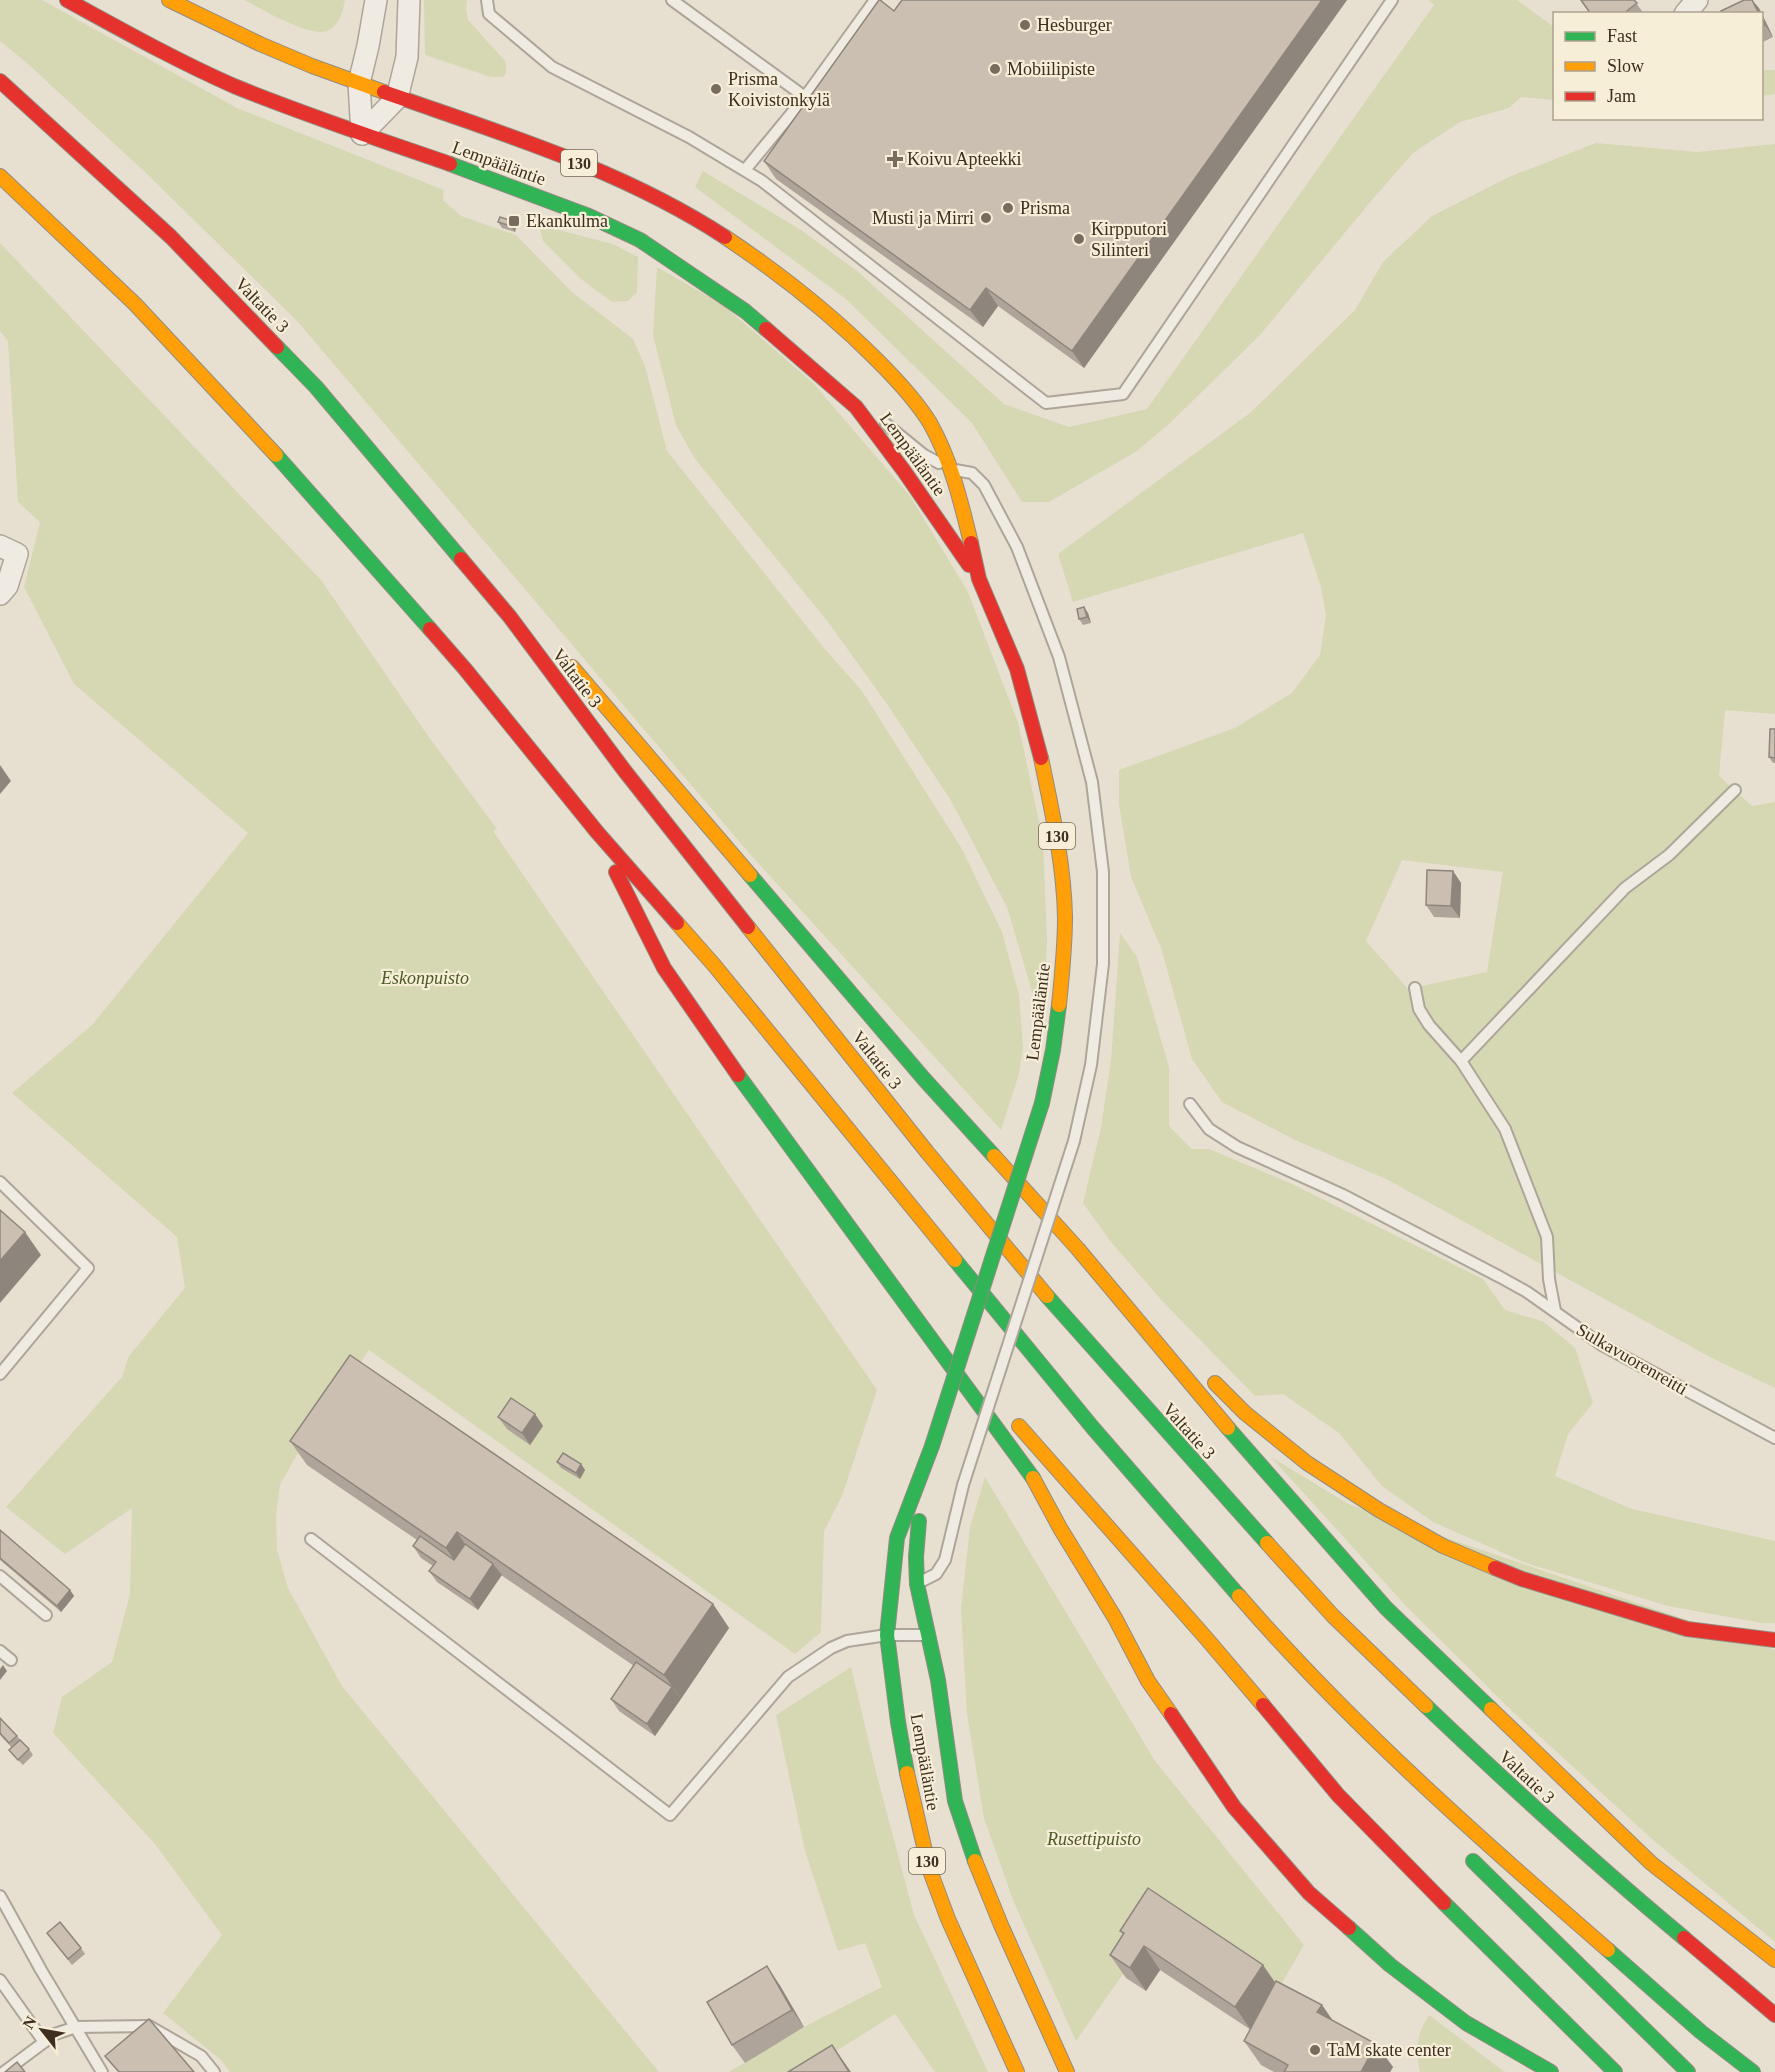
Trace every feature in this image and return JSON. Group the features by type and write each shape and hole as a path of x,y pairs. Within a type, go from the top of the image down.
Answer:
{"main road":[{"name":"Lempääläntie","path":"67,0 125,32 233,85 290,108 531,193 589,216 640,240 744,311 856,407 904,471 979,579"},
{"name":"Lempääläntie","path":"169,0 260,44 397,98 587,166 640,190 712,229 773,269 854,337 897,380 929,422 951,470 979,579 1017,669 1037,737 1061,862 1065,917 1063,969 1053,1050 1042,1102 932,1446 897,1538 887,1635 903,1755 929,1868 948,1919 1017,2072"},
{"name":"Valtatie 3","path":"0,81 171,237 316,387 510,617 624,770 927,1152 1065,1318 1333,1616 1509,1785 1612,1878 1775,2015"},
{"path":"0,176 135,304 311,492 465,669 597,832 714,965 1093,1428 1253,1612 1373,1739 1479,1838 1701,2032 1753,2072"},
{"path":"510,617 547,645"},
{"path":"566,659 917,1070 1078,1249 1189,1383 1386,1608 1652,1863 1775,1960"},
{"path":"597,832 664,969 767,1117 1035,1480 1060,1527 1115,1618 1148,1681 1234,1807 1309,1893 1390,1965 1466,2023 1551,2072"},
{"path":"1078,1249 1174,1342"},
{"path":"881,1269 1206,1638 1338,1795 1497,1957 1615,2072"},
{"path":"1206,1374 1245,1413 1307,1463 1379,1510 1443,1546 1522,1579 1687,1629 1775,1640"},
{"name":"Lempääläntie","path":"932,1446 919,1514 916,1557 918,1584 938,1680 955,1801 966,1838 1001,1926 1067,2072"},
{"path":"1373,1739 1432,1811"},
{"path":"1462,1847 1688,2072"}],"street":[{"path":"362,134 359,83 376,0"},
{"path":"362,134 397,98 407,57 409,0"},
{"path":"1687,12 1697,0"},
{"path":"0,546 17,554 3,590"}],"lane":[{"path":"488,0 489,14 552,67 689,137 762,181 1046,403 1123,394 1392,0"},
{"path":"672,0 805,97"},
{"path":"745,170 805,97 875,0"},
{"path":"856,407 877,415 924,455 951,470 972,473 984,485 1017,547 1059,657 1092,782 1103,872 1103,964 1091,1065 1074,1141 963,1485 945,1560 936,1574 918,1584"},
{"path":"1461,1061 1625,888 1669,855 1735,790"},
{"path":"1415,988 1419,1009 1429,1025 1461,1061 1505,1129 1547,1237 1549,1279 1555,1311"},
{"name":"Sulkavuorenreitti","path":"1190,1104 1209,1129 1237,1147 1343,1194 1527,1292 1602,1345 1775,1438"},
{"path":"0,1182 88,1268 0,1374"},
{"path":"311,1539 670,1815 788,1677 831,1648 847,1641 887,1635 928,1635"},
{"path":"0,1576 46,1615"},
{"path":"0,1651 10,1660"},
{"path":"0,1896 102,2072"},
{"path":"0,1980 44,2042"},
{"path":"4,2072 55,2034 76,2027 149,2026 201,2056 214,2072"}],"green space":[{"path":"0,0 42,0 237,108 444,190 443,200 461,216 516,235 572,292 633,339 645,366 667,451 824,648 862,691 962,849 1002,932 1019,995 1023,1047 1019,1074 1001,1130 749,853 298,322 147,174 0,41"},
{"path":"244,0 345,0 342,14 335,26 327,31 319,32 285,21"},
{"path":"424,0 467,0 468,20 506,62 506,74 503,77 491,77 425,54"},
{"path":"1428,0 1517,0 1553,26 1553,100 1521,97 1509,108 1460,122 1413,153 1260,335 1169,424 1137,451 1049,502 1022,502 972,423 846,299 695,187 703,171 801,230 857,271 1004,404 1069,427 1147,409 1434,5"},
{"path":"1763,70 1775,70 1775,94 1763,96"},
{"path":"1596,143 1697,152 1775,144 1775,714 1725,710 1719,776 1752,806 1775,802 1775,1388 1712,1358 1386,1179 1295,1140 1222,1102 1192,1059 1161,948 1131,877 1119,804 1119,770 1235,728 1292,693 1320,655 1326,615 1321,587 1303,533 1073,602 1058,554 1250,413 1355,310 1383,262 1432,216 1509,177","holes":["1402,860 1503,872 1487,972 1408,989 1366,941"]},
{"path":"539,225 613,244 638,257 637,292 628,301 612,302 581,279 543,241"},
{"name":"Eskonpuisto","path":"0,243 321,580 426,733 497,829 493,831 877,1390 842,1496 824,1531 821,1632 795,1654 369,1350 295,1458 280,1485 276,1517 277,1550 288,1588 342,1686 659,2072 230,2072 221,2060 163,2013 222,1935 155,1844 53,1733 62,1697 112,1662 130,1594 132,1508 65,1554 6,1507 122,1377 129,1356 185,1288 177,1237 12,1093 92,1025 248,833 74,684 24,587 40,522 18,502 8,341 0,331"},
{"path":"657,267 723,305 813,383 910,496 968,592 1018,723 1043,840 1047,939 1044,1023 1039,1023 1037,1008 1007,907 950,799 887,704 828,622 695,459 676,425 653,335"},
{"path":"1120,933 1137,957 1169,1067 1169,1126 1192,1149 1209,1149 1290,1183 1483,1279 1505,1310 1544,1322 1575,1348 1593,1403 1568,1434 1555,1476 1632,1509 1775,1541 1775,1623 1762,1623 1668,1606 1526,1563 1433,1522 1382,1486 1339,1433 1283,1394 1255,1396 1164,1303 1111,1242 1083,1203 1101,1128 1111,1061"},
{"path":"1271,1457 1350,1505 1775,1650 1775,1942 1653,1840 1511,1710 1406,1606"},
{"name":"Rusettipuisto","path":"985,1477 1155,1761 1304,1945 1279,1988 1137,1954 1076,2041 1013,1900 984,1818 967,1714 961,1609 970,1527"},
{"path":"851,1667 914,1915 988,2072 935,2072 895,2014 803,2072 729,2072 804,2027 882,1987 865,1943 838,1951 805,1851 776,1715"},
{"path":"1429,2015 1506,2072 1420,2072 1417,2056 1418,2043 1421,2030"}],"building":[{"name":"Prisma","path":"879,0 894,11 902,0 1322,0 1072,351 986,288 970,310 764,161"},
{"path":"1581,0 1634,0 1637,3 1626,12 1590,12"},
{"path":"1744,0 1752,0 1758,12 1721,12"},
{"path":"500,217 512,221 511,226 498,222"},
{"path":"1084,607 1087,617 1079,619 1077,609"},
{"path":"1770,729 1775,729 1775,758 1769,757"},
{"path":"1427,870 1453,871 1451,906 1426,905"},
{"path":"0,1210 25,1232 0,1261"},
{"path":"350,1355 713,1604 664,1675 457,1532 446,1548 290,1441"},
{"path":"511,1398 535,1414 522,1433 498,1417"},
{"path":"563,1453 581,1464 576,1473 557,1462"},
{"path":"0,1530 70,1590 57,1606 0,1558"},
{"path":"420,1536 454,1560 465,1544 493,1564 470,1599 429,1571 436,1562 413,1546"},
{"path":"636,1662 672,1687 647,1724 611,1699"},
{"path":"0,1718 17,1736 9,1743 0,1733"},
{"path":"20,1740 29,1749 18,1760 9,1750"},
{"path":"1148,1888 1263,1965 1235,2007 1144,1946 1130,1968 1110,1955 1124,1933 1120,1931"},
{"path":"60,1922 81,1948 68,1959 47,1933"},
{"path":"767,1966 792,2010 732,2045 707,2002"},
{"name":"TaM skate center","path":"1276,1981 1322,2005 1317,2012 1376,2044 1361,2072 1284,2072 1288,2065 1244,2041"},
{"path":"149,2019 194,2072 119,2072 105,2056"},
{"path":"832,2045 849,2072 788,2072"},
{"path":"17,2062 25,2072 5,2072"}],"traffic: fast":[{"path":"450,164 589,216 640,240 745,311 766,329"},
{"path":"277,347 316,387 461,559"},
{"path":"276,455 430,629"},
{"path":"750,875 924,1079 994,1156"},
{"path":"1042,1103 1059,1005"},
{"path":"738,1075 1033,1478"},
{"path":"932,1446 1042,1103"},
{"path":"955,1260 1093,1428 1239,1596"},
{"path":"1047,1296 1267,1543"},
{"path":"1228,1428 1386,1608 1491,1709"},
{"path":"907,1773 887,1635 897,1538 932,1446"},
{"path":"919,1521 916,1557 917,1584 938,1680 955,1801 975,1861"},
{"path":"1426,1706 1553,1824 1684,1938"},
{"path":"1473,1861 1688,2072"},
{"path":"1444,1903 1615,2072"},
{"path":"1349,1928 1390,1965 1466,2023 1551,2072"},
{"path":"1608,1950 1701,2032 1753,2072"}],"traffic: slow":[{"path":"169,0 260,44 384,92"},
{"path":"0,176 135,304 276,455"},
{"path":"725,237 823,310 877,360 912,398 930,423 950,466 971,543"},
{"path":"572,667 750,875"},
{"path":"1041,758 1057,838 1064,897 1064,939 1059,1005"},
{"path":"677,923 714,965 955,1260"},
{"path":"748,927 927,1152 1047,1296"},
{"path":"994,1156 1078,1249 1228,1428"},
{"path":"1215,1383 1245,1413 1307,1463 1379,1510 1443,1546 1495,1568"},
{"path":"1019,1426 1263,1705"},
{"path":"1033,1478 1060,1528 1115,1618 1148,1681 1171,1714"},
{"path":"1267,1543 1333,1616 1426,1706"},
{"path":"1239,1596 1282,1644 1371,1735 1464,1823 1608,1950"},
{"path":"1491,1709 1651,1863 1775,1960"},
{"path":"907,1773 929,1868 948,1919 1017,2072"},
{"path":"975,1861 1067,2072"}],"traffic: jam":[{"path":"67,0 171,56 234,86 450,164"},
{"path":"0,81 171,237 277,347"},
{"path":"384,92 559,154 602,172 644,191 725,237"},
{"path":"766,329 856,407 904,471 969,565"},
{"path":"971,543 979,579 1017,669 1041,758"},
{"path":"461,559 510,617 624,770 748,927"},
{"path":"430,629 597,832 677,923"},
{"path":"616,872 664,968 738,1075"},
{"path":"1495,1568 1522,1579 1687,1629 1775,1640"},
{"path":"1263,1705 1338,1795 1444,1903"},
{"path":"1171,1714 1234,1807 1309,1893 1349,1928"},
{"path":"1684,1938 1775,2015"}],"place":[{"name":"Hesburger","path":"1025,25"},
{"name":"Mobiilipiste","path":"995,69"},
{"name":"Prisma Koivistonkylä","path":"716,89"},
{"name":"Koivu Apteekki","path":"895,159"},
{"name":"Prisma","path":"1008,208"},
{"name":"Musti ja Mirri","path":"986,218"},
{"name":"Ekankulma","path":"514,221"},
{"name":"Kirpputori Silinteri","path":"1079,239"},
{"name":"TaM skate center","path":"1315,2050"}]}
